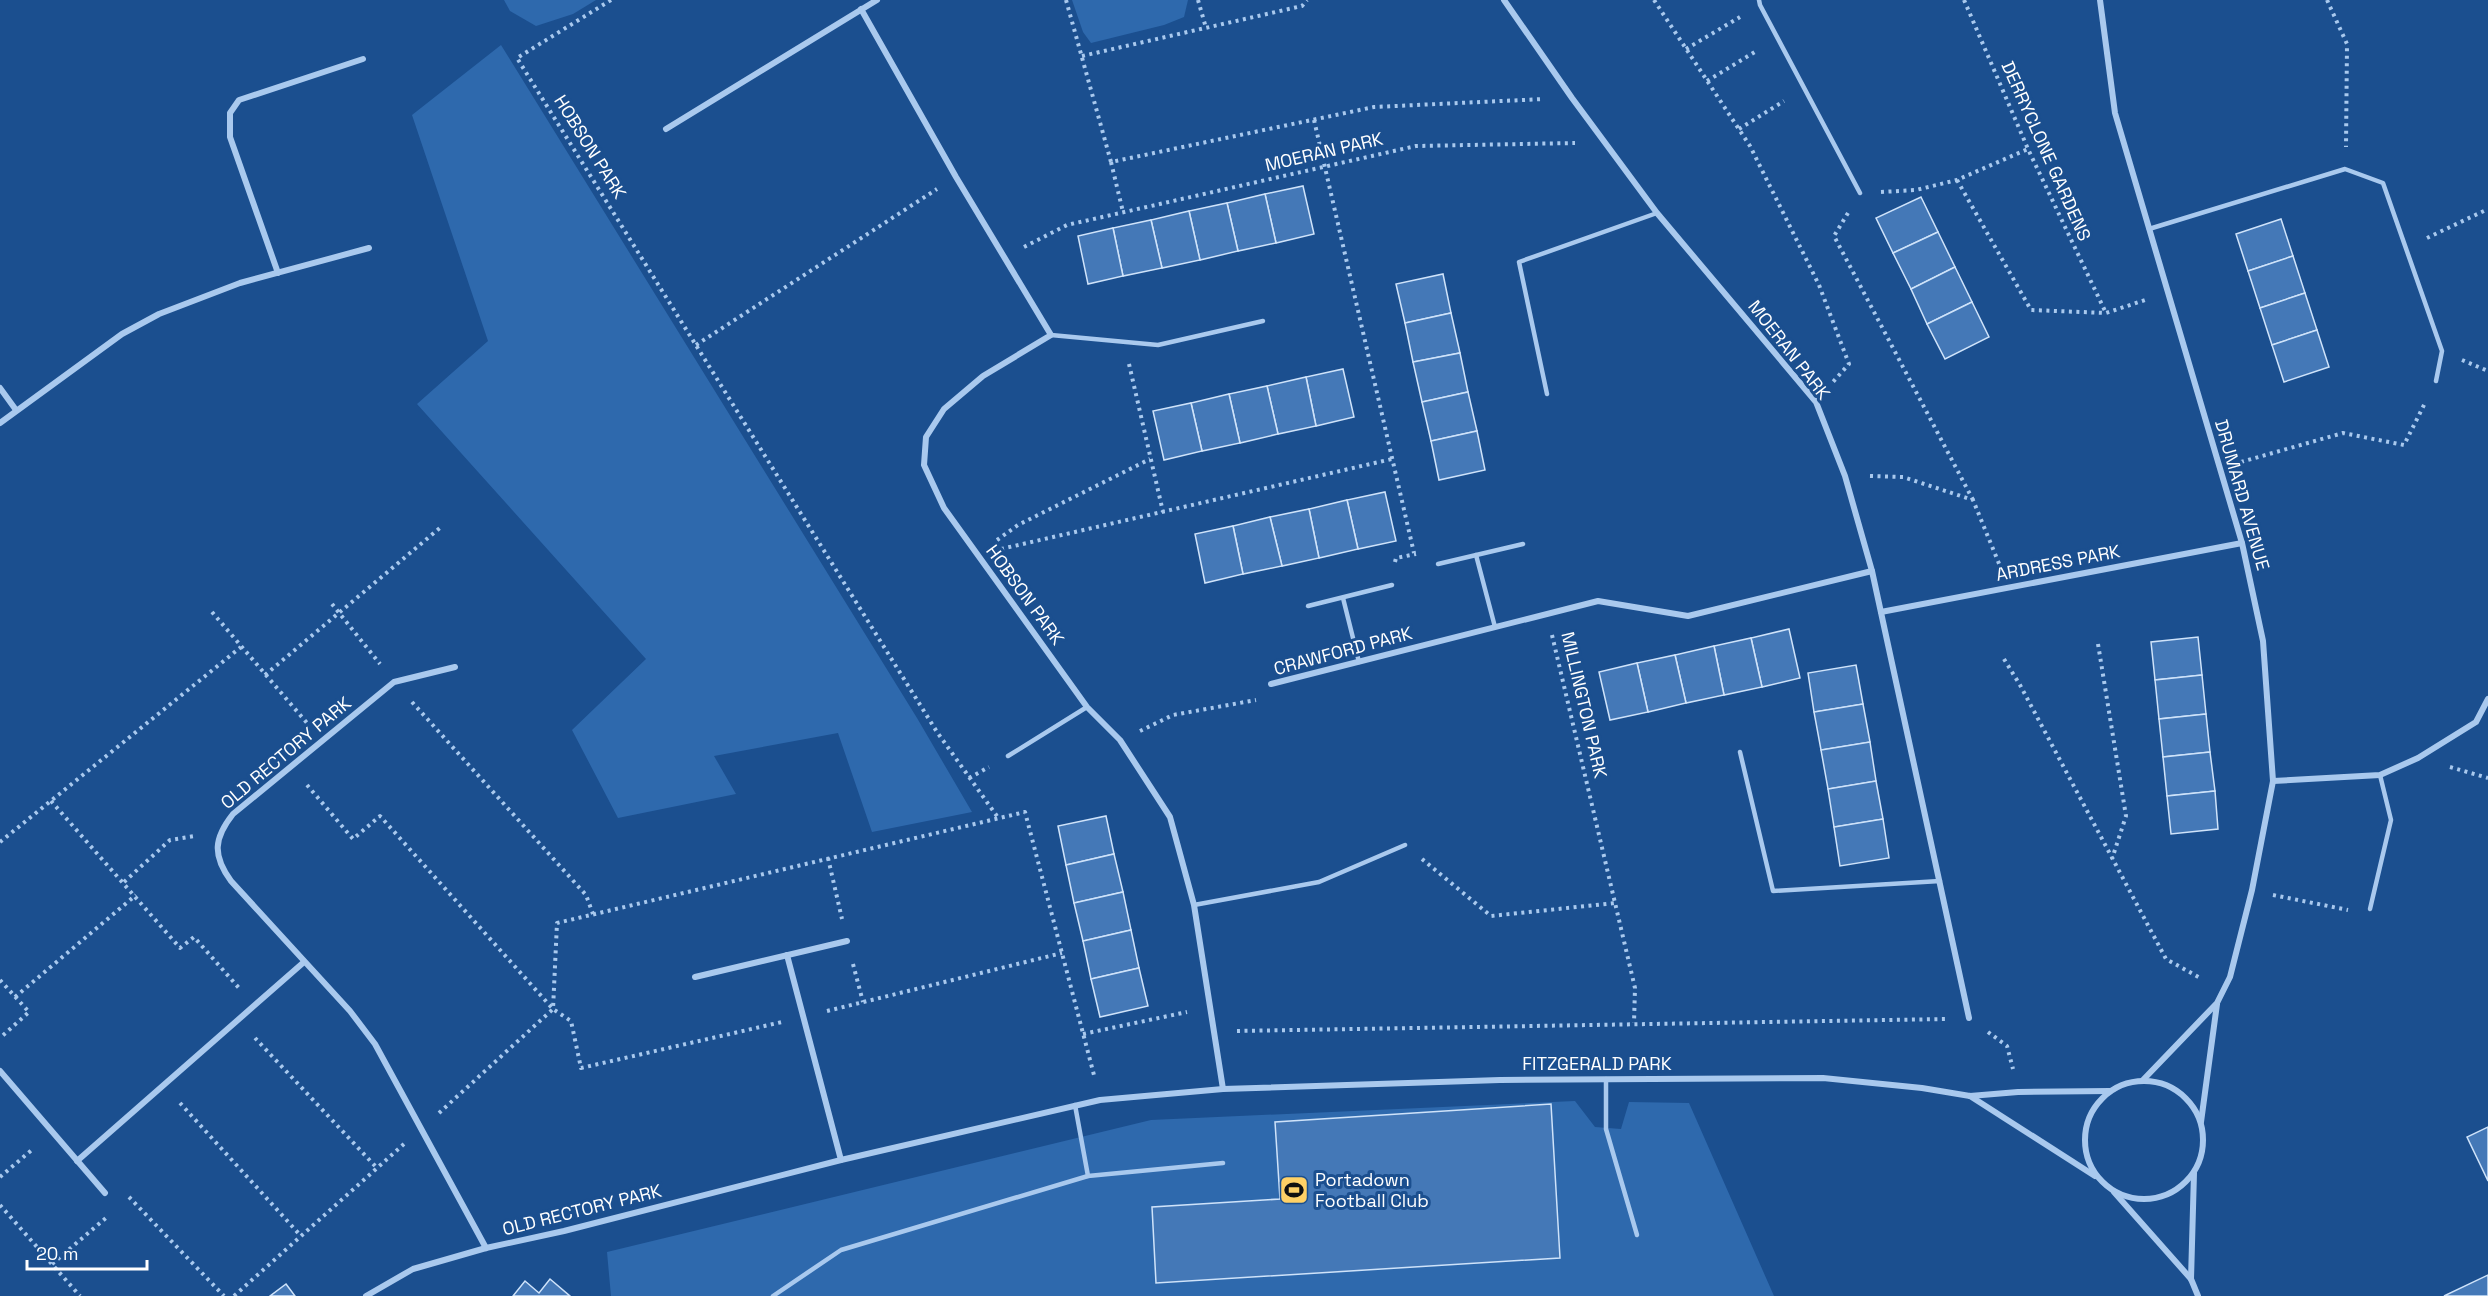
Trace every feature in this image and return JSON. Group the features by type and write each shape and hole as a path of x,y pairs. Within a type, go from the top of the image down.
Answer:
{"street":[{"path":"666,129 877,0"},
{"name":"MOERAN PARK","path":"1503,0 1572,98 1658,213 1816,402 1845,476 1881,612"},
{"name":"DRUMARD AVENUE","path":"2100,0 2115,113 2242,543 2263,641 2273,781 2252,890 2230,977 2217,1003 2142,1080"},
{"path":"861,9 956,177 1051,334"},
{"path":"278,273 230,137 230,113 238,100 363,59"},
{"path":"0,423 122,334 159,314 240,283 369,248"},
{"name":"HOBSON PARK","path":"1051,334 983,376 944,409 926,437 924,465 944,508 1087,707 1120,740 1170,817 1194,905 1223,1089"},
{"path":"0,388 16,410"},
{"name":"ARDRESS PARK","path":"1881,612 2242,543"},
{"name":"MILLINGTON PARK","path":"1547,614 1598,601 1688,616 1872,571"},
{"path":"1881,612 1970,1018"},
{"name":"CRAWFORD PARK","path":"1271,684 1547,614"},
{"name":"OLD RECTORY PARK","path":"455,667 394,682 233,813 220,831 218,848 221,867 350,1011 375,1044 486,1248 576,1228 841,1160 1075,1104 1223,1089"},
{"path":"2273,781 2380,775 2418,758 2475,722 2488,699"},
{"path":"695,977 847,941"},
{"path":"787,955 841,1160"},
{"path":"77,1161 304,962"},
{"name":"DRUMARD AVENUE","path":"2201,1122 2217,1003"},
{"path":"0,1071 105,1193"},
{"name":"FITZGERALD PARK","path":"1223,1089 1500,1080 1823,1078 1922,1088 1970,1096 2018,1092 2110,1091"},
{"path":"2113,1191 2130,1198 2148,1200 2166,1196 2182,1186 2194,1173 2201,1157 2204,1140 2201,1122 2193,1105 2179,1091 2162,1083 2142,1080 2126,1083 2110,1091 2097,1103 2088,1120 2085,1140 2088,1160 2098,1178 2113,1191 2191,1279 2198,1296"},
{"name":"FITZGERALD PARK","path":"1970,1096 2098,1178"},
{"path":"2191,1279 2194,1173"},
{"path":"366,1296 413,1269 486,1248"}],"lane":[{"path":"1759,3 1860,193"},
{"path":"2149,229 2345,169 2383,183 2408,248 2442,351 2436,381"},
{"path":"1546,394 1519,262 1658,213"},
{"path":"1051,334 1158,345 1263,321"},
{"path":"1438,564 1523,543"},
{"path":"1476,555 1495,627"},
{"path":"1308,606 1392,585"},
{"path":"1343,598 1359,662"},
{"path":"1008,756 1087,707"},
{"path":"1740,752 1773,891 1940,881"},
{"path":"2370,909 2391,820 2380,775"},
{"path":"1194,905 1319,882 1405,845"},
{"path":"1605,1079 1606,1129 1637,1235"},
{"path":"1075,1104 1088,1176"},
{"path":"772,1296 841,1250 1088,1176 1223,1163"}],"path":[{"name":"HOBSON PARK","path":"611,0 517,58 937,732 999,819"},
{"path":"1066,0 1123,212"},
{"path":"1198,0 1206,28"},
{"path":"1082,56 1302,6 1307,0"},
{"path":"1654,0 1750,146 1819,285 1849,364 1816,402"},
{"name":"DERRYCLONE GARDENS","path":"1964,0 2028,148 2106,313"},
{"path":"2327,0 2347,44 2345,169"},
{"path":"1686,49 1759,3"},
{"path":"1707,81 1777,38"},
{"path":"1739,129 1803,89"},
{"name":"MOERAN PARK","path":"1111,162 1374,107 1572,98"},
{"path":"1314,120 1414,553"},
{"name":"MOERAN PARK","path":"1005,257 1067,225 1416,146 1606,143"},
{"path":"2009,588 1973,500 1834,236 1860,193 1916,189 1957,180 2028,148"},
{"path":"696,345 956,177"},
{"path":"1957,180 2031,310 2106,313 2167,292"},
{"path":"2408,248 2488,209"},
{"path":"1124,342 1163,512"},
{"path":"2219,469 2343,433 2404,445 2436,381"},
{"path":"977,555 1018,525 1150,459"},
{"path":"977,555 1392,459"},
{"path":"1845,476 1903,477 1973,500"},
{"path":"265,675 441,527"},
{"path":"1392,585 1396,558 1414,553 1438,564"},
{"path":"332,604 394,682 586,896 593,914"},
{"path":"212,612 322,741"},
{"name":"MILLINGTON PARK","path":"1547,614 1635,988 1634,1023"},
{"path":"2098,644 2126,816 2112,860"},
{"path":"0,842 241,646"},
{"path":"2004,659 2166,959 2223,992"},
{"name":"CRAWFORD PARK","path":"1120,740 1173,716 1255,702 1271,684"},
{"path":"291,765 353,839 380,816"},
{"path":"51,801 136,895 180,948 194,937 254,1006"},
{"path":"234,1296 554,1009 557,923 1025,812 1100,1100"},
{"path":"124,882 170,840 220,831"},
{"path":"1405,845 1491,916 1615,903"},
{"path":"2252,890 2344,910 2370,909"},
{"path":"15,997 136,895"},
{"path":"0,980 29,1012 0,1038"},
{"path":"1083,1034 1211,1007"},
{"path":"1215,1031 1970,1018 2007,1046 2018,1092"},
{"path":"238,1020 377,1168"},
{"path":"164,1085 301,1236"},
{"path":"0,1177 52,1132"},
{"path":"105,1193 130,1197 224,1296"},
{"path":"122,1205 130,1197"},
{"path":"0,1205 80,1296"},
{"path":"52,1264 113,1212"}],"shaded area":[{"path":"504,0 596,0 573,14 536,26 510,11"},
{"path":"1072,0 1188,0 1184,17 1164,25 1091,43 1083,32"},
{"path":"501,45 917,718 972,812 872,832 838,733 714,756 736,794 618,818 572,730 646,659 417,404 488,341 412,115"},
{"name":"Portadown Football Club","path":"1575,1101 1595,1127 1621,1129 1629,1102 1689,1103 1774,1296 611,1296 607,1252 1151,1120"}],"building":[{"path":"1303,186 1314,234 1276,243 1265,194"},
{"path":"1265,194 1276,243 1238,251 1227,203"},
{"path":"1921,197 1938,232 1893,253 1876,218"},
{"path":"1227,203 1238,251 1200,260 1189,211"},
{"path":"1189,211 1200,260 1162,268 1151,220"},
{"path":"2281,219 2293,256 2248,271 2236,234"},
{"path":"1151,220 1162,268 1123,276 1113,228"},
{"path":"1113,228 1123,276 1088,284 1078,236"},
{"path":"1938,232 1955,267 1911,289 1893,253"},
{"path":"2293,256 2305,293 2260,308 2248,271"},
{"path":"1955,267 1972,302 1927,324 1911,289"},
{"path":"1443,274 1451,313 1405,323 1396,284"},
{"path":"2305,293 2317,330 2272,345 2260,308"},
{"path":"1972,302 1989,337 1945,359 1927,324"},
{"path":"1451,313 1460,353 1413,362 1405,323"},
{"path":"2317,330 2329,367 2284,382 2272,345"},
{"path":"1460,353 1468,392 1422,402 1413,362"},
{"path":"1343,369 1354,417 1316,426 1306,377"},
{"path":"1306,377 1316,426 1278,434 1267,386"},
{"path":"1267,386 1278,434 1240,443 1229,394"},
{"path":"1468,392 1477,431 1431,441 1422,402"},
{"path":"1229,394 1240,443 1202,451 1191,403"},
{"path":"1191,403 1202,451 1164,460 1153,411"},
{"path":"1477,431 1485,470 1439,480 1431,441"},
{"path":"1385,492 1396,541 1358,549 1347,500"},
{"path":"1347,500 1358,549 1319,558 1309,509"},
{"path":"1309,509 1319,558 1282,566 1270,517"},
{"path":"1270,517 1282,566 1243,574 1233,526"},
{"path":"1233,526 1243,574 1205,583 1195,534"},
{"path":"1789,629 1800,678 1762,687 1751,638"},
{"path":"2198,637 2202,675 2155,680 2151,642"},
{"path":"1751,638 1762,687 1724,695 1714,646"},
{"path":"1714,646 1724,695 1686,703 1675,655"},
{"path":"1675,655 1686,703 1648,712 1637,663"},
{"path":"1637,663 1648,712 1610,720 1599,672"},
{"path":"1856,665 1863,704 1814,712 1808,673"},
{"path":"2202,675 2206,714 2159,719 2155,680"},
{"path":"1863,704 1870,742 1821,750 1814,712"},
{"path":"2206,714 2210,752 2163,757 2159,719"},
{"path":"1870,742 1876,781 1828,789 1821,750"},
{"path":"2210,752 2215,791 2167,796 2163,757"},
{"path":"1876,781 1883,819 1834,827 1828,789"},
{"path":"2215,791 2218,829 2171,834 2167,796"},
{"path":"1106,816 1114,854 1066,865 1058,826"},
{"path":"1883,819 1889,858 1840,866 1834,827"},
{"path":"1114,854 1123,892 1074,903 1066,865"},
{"path":"1123,892 1131,930 1083,941 1074,903"},
{"path":"1131,930 1139,968 1091,979 1083,941"},
{"path":"1139,968 1148,1006 1100,1017 1091,979"},
{"path":"1551,1104 1560,1258 1156,1283 1152,1207 1280,1199 1275,1122"},
{"path":"2488,1127 2488,1181 2467,1137"},
{"path":"2488,1275 2488,1296 2444,1296"},
{"path":"550,1279 570,1296 513,1296 525,1281 539,1293"},
{"path":"286,1284 295,1296 270,1296"}],"place":[{"name":"Portadown Football Club","path":"1294,1190"}]}
